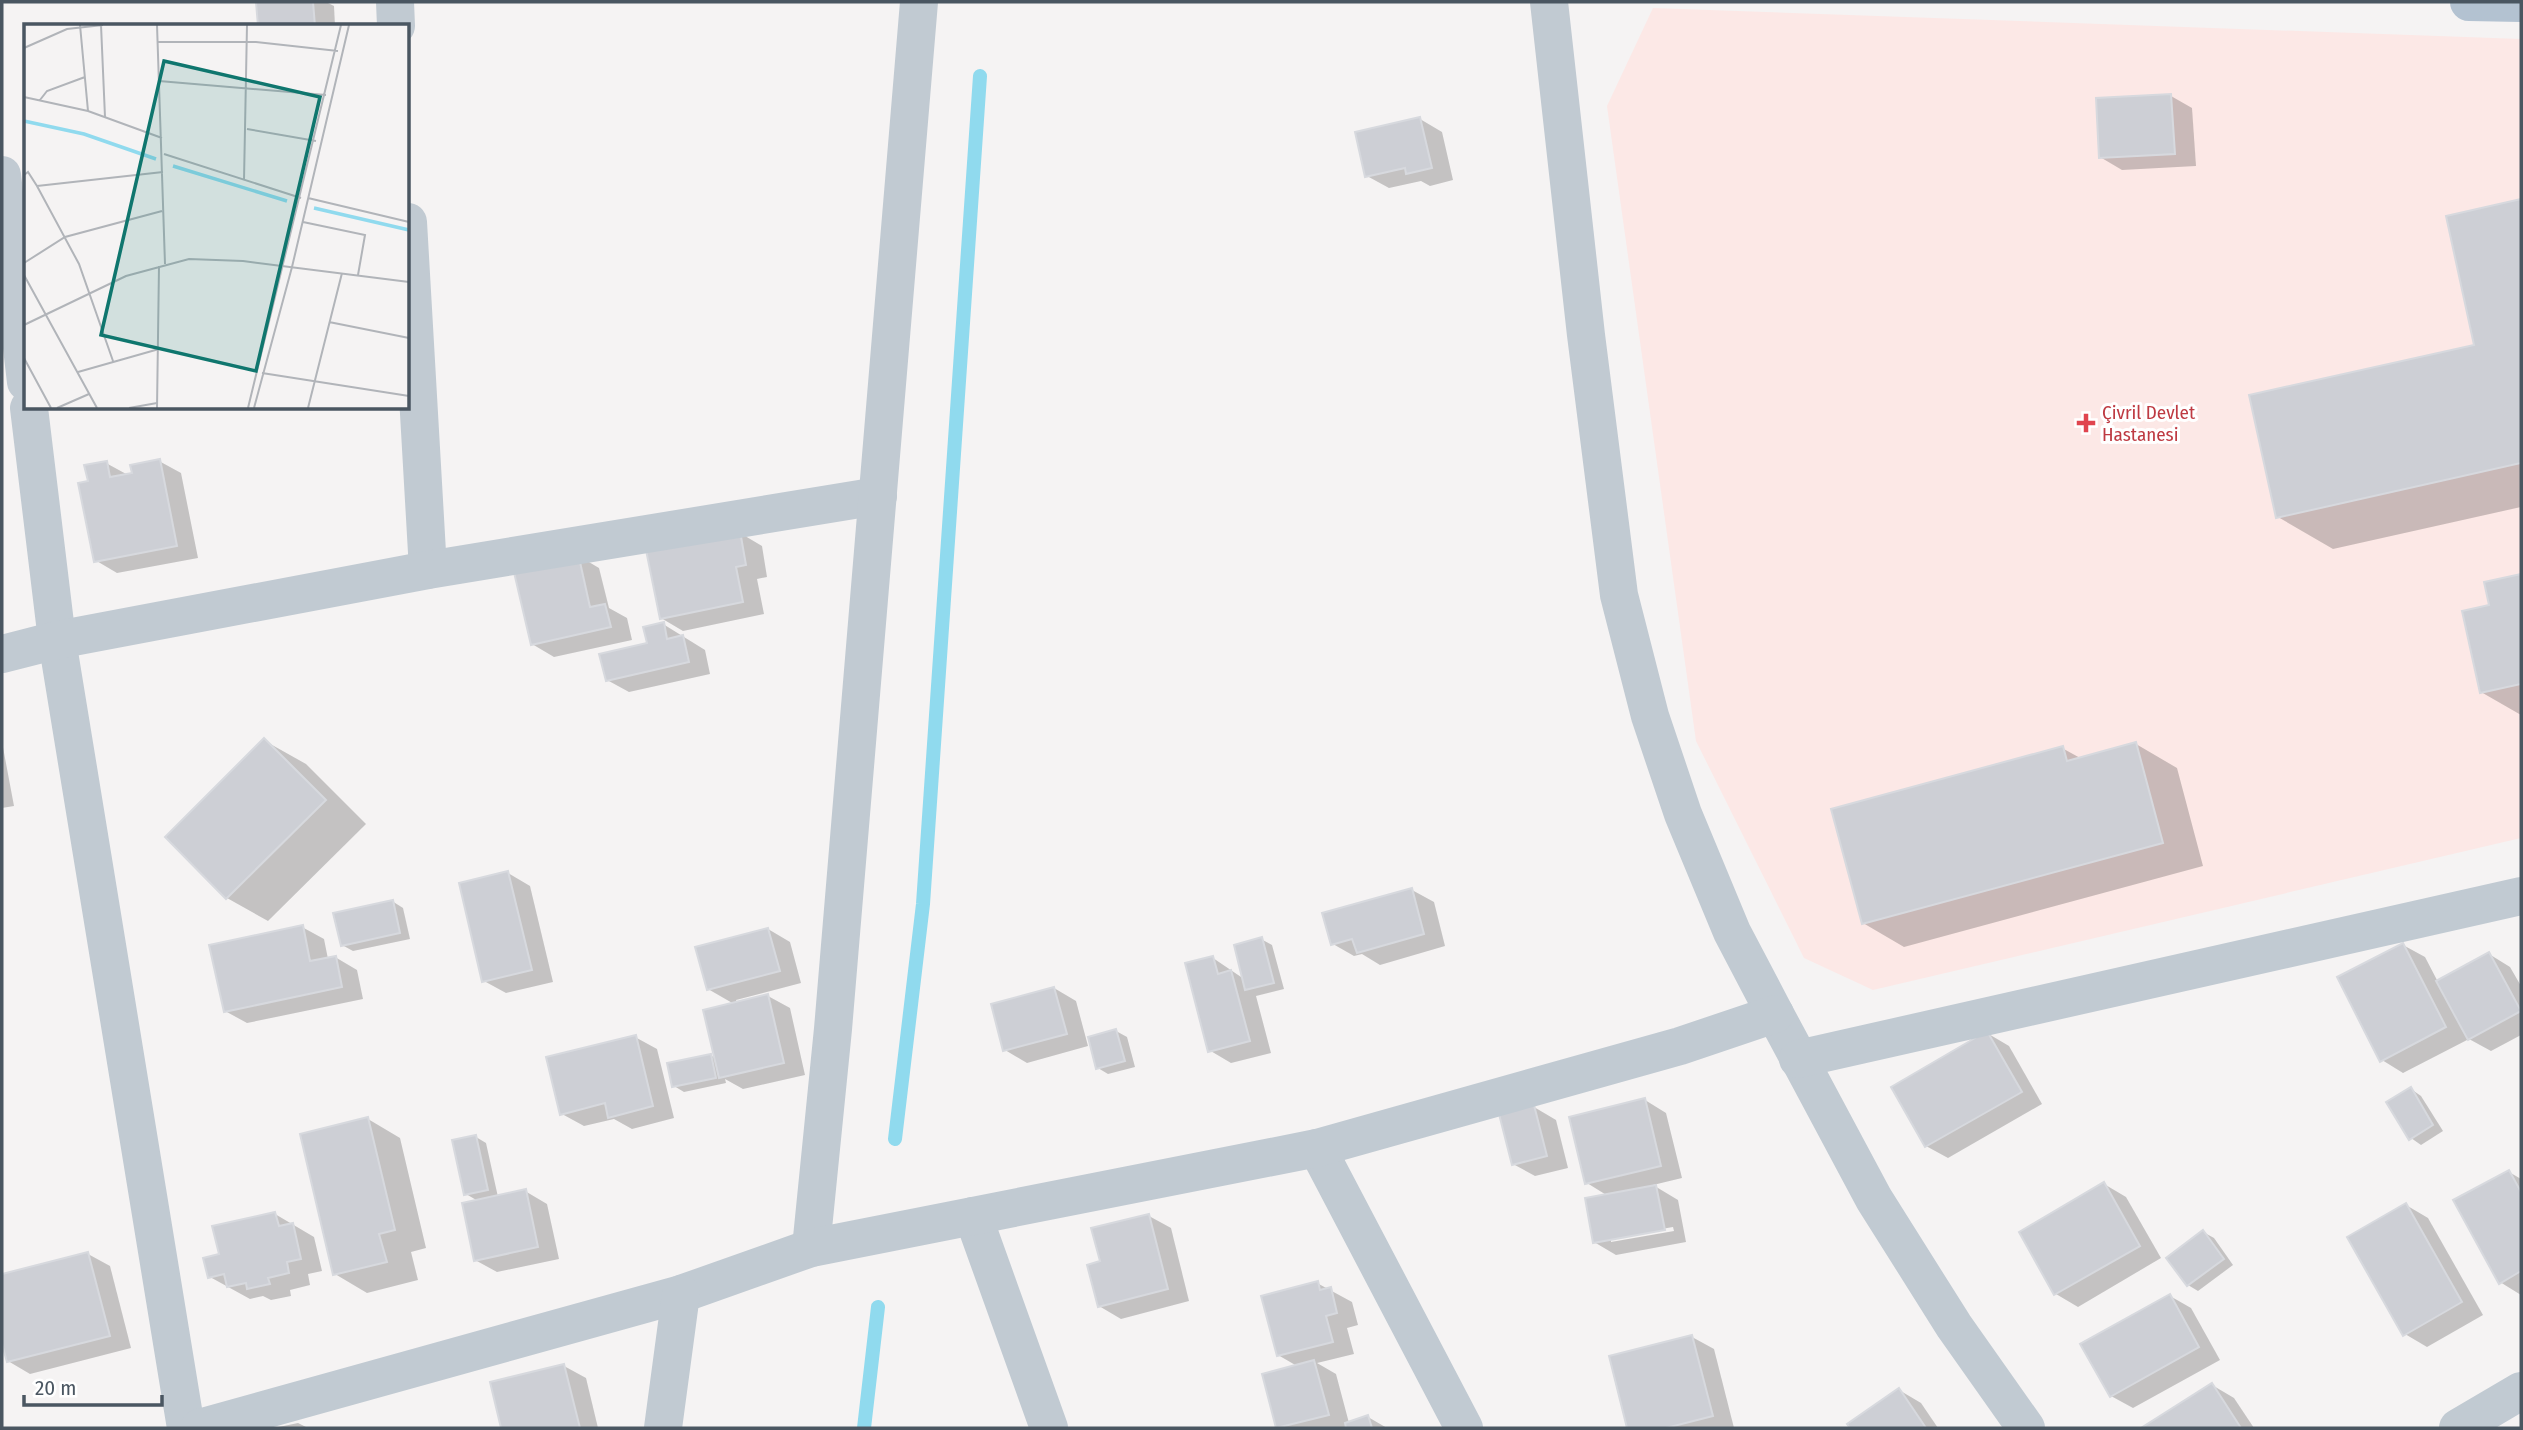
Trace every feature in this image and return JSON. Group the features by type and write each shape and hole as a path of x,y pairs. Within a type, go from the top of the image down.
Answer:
{"main road":[{"path":"2469,2 2521,3"}],"street":[{"path":"395,2 396,24"},
{"path":"811,1248 919,2"},
{"path":"1549,2 1586,335 1619,595 1650,716 1683,814 1732,932 1798,1059 1874,1199 1954,1326 2026,1428"},
{"path":"2,175 24,365"},
{"path":"410,257 428,570"},
{"path":"29,410 57,639 186,1428"},
{"path":"2,654 57,639 428,570 878,496"},
{"path":"1798,1059 2521,896"},
{"path":"199,1428 681,1294 811,1248 1317,1148 1680,1046 1775,1014"},
{"path":"1317,1148 1464,1428"},
{"path":"973,1216 1049,1428"},
{"path":"663,1428 681,1294"},
{"path":"2458,1428 2521,1391"}],"shaded area":[{"name":"Çivril Devlet Hastanesi","path":"1653,8 2521,39 2521,838 1873,990 1804,958 1696,741 1607,106"}],"building":[{"path":"256,2 313,2 315,24 258,24"},
{"path":"2171,94 2175,154 2099,158 2096,98"},
{"path":"1420,117 1432,168 1406,174 1405,168 1365,177 1355,132"},
{"path":"2521,199 2521,463 2276,518 2249,395 2474,345 2446,216"},
{"path":"160,459 177,546 94,562 78,483 88,481 84,465 107,461 110,477 132,473 130,465"},
{"path":"740,531 746,565 736,567 743,602 660,619 646,550"},
{"path":"578,553 590,607 605,604 611,627 531,645 513,568"},
{"path":"2521,574 2521,684 2480,693 2462,611 2489,605 2484,582"},
{"path":"664,622 667,639 683,635 689,662 606,681 599,654 647,643 643,627"},
{"path":"264,738 326,800 226,899 165,837"},
{"path":"2136,742 2163,843 1862,924 1831,809 2063,746 2067,761"},
{"path":"508,871 532,970 482,982 459,883"},
{"path":"1412,888 1424,934 1357,953 1352,939 1331,945 1322,913"},
{"path":"393,900 400,933 341,946 333,913"},
{"path":"303,925 310,961 336,956 342,987 224,1012 209,945"},
{"path":"768,928 780,971 707,990 695,947"},
{"path":"1262,937 1274,983 1245,990 1234,945"},
{"path":"2403,943 2446,1027 2380,1062 2337,977"},
{"path":"2489,952 2521,1011 2468,1040 2436,981"},
{"path":"1213,956 1218,974 1231,970 1250,1041 1208,1052 1185,963"},
{"path":"1054,987 1067,1034 1003,1051 991,1004"},
{"path":"768,994 784,1063 719,1078 703,1010"},
{"path":"1116,1029 1125,1061 1096,1069 1088,1037"},
{"path":"1987,1031 2022,1092 1925,1147 1891,1087"},
{"path":"636,1035 653,1106 608,1118 605,1103 560,1115 546,1057"},
{"path":"711,1054 716,1078 672,1087 667,1063"},
{"path":"2411,1087 2433,1125 2409,1140 2386,1102"},
{"path":"1645,1098 1661,1166 1585,1184 1569,1117"},
{"path":"1534,1105 1547,1156 1512,1165 1499,1114"},
{"path":"368,1117 395,1230 379,1234 387,1262 333,1275 300,1134"},
{"path":"476,1135 488,1190 464,1195 452,1140"},
{"path":"2509,1170 2521,1192 2521,1271 2499,1284 2453,1200"},
{"path":"2104,1182 2140,1246 2054,1295 2019,1232"},
{"path":"1656,1185 1665,1230 1593,1243 1585,1198"},
{"path":"526,1189 538,1247 474,1261 462,1203"},
{"path":"2406,1203 2462,1302 2403,1336 2347,1237"},
{"path":"275,1212 279,1226 293,1223 301,1259 287,1262 289,1273 268,1278 270,1284 247,1289 246,1283 227,1287 224,1274 208,1278 203,1258 219,1254 212,1226"},
{"path":"1149,1214 1168,1289 1098,1307 1087,1265 1100,1261 1091,1228"},
{"path":"2203,1230 2224,1259 2187,1286 2166,1258"},
{"path":"88,1252 110,1336 7,1362 2,1344 2,1274"},
{"path":"1318,1281 1320,1290 1331,1287 1337,1313 1326,1316 1333,1342 1277,1356 1261,1296"},
{"path":"2170,1294 2199,1347 2110,1397 2080,1344"},
{"path":"1692,1335 1713,1416 1666,1428 1627,1428 1609,1356"},
{"path":"1314,1360 1329,1415 1276,1428 1262,1374"},
{"path":"564,1364 580,1428 501,1428 490,1382"},
{"path":"2212,1383 2241,1428 2141,1428"},
{"path":"1899,1388 1926,1428 1850,1428 1847,1424"},
{"path":"1368,1415 1372,1428 1346,1428 1345,1423"}],"waterway":[{"path":"895,1139 923,904 980,76"},
{"path":"864,1428 878,1307"}],"place":[{"name":"Çivril Devlet Hastanesi","path":"2086,423"}]}
